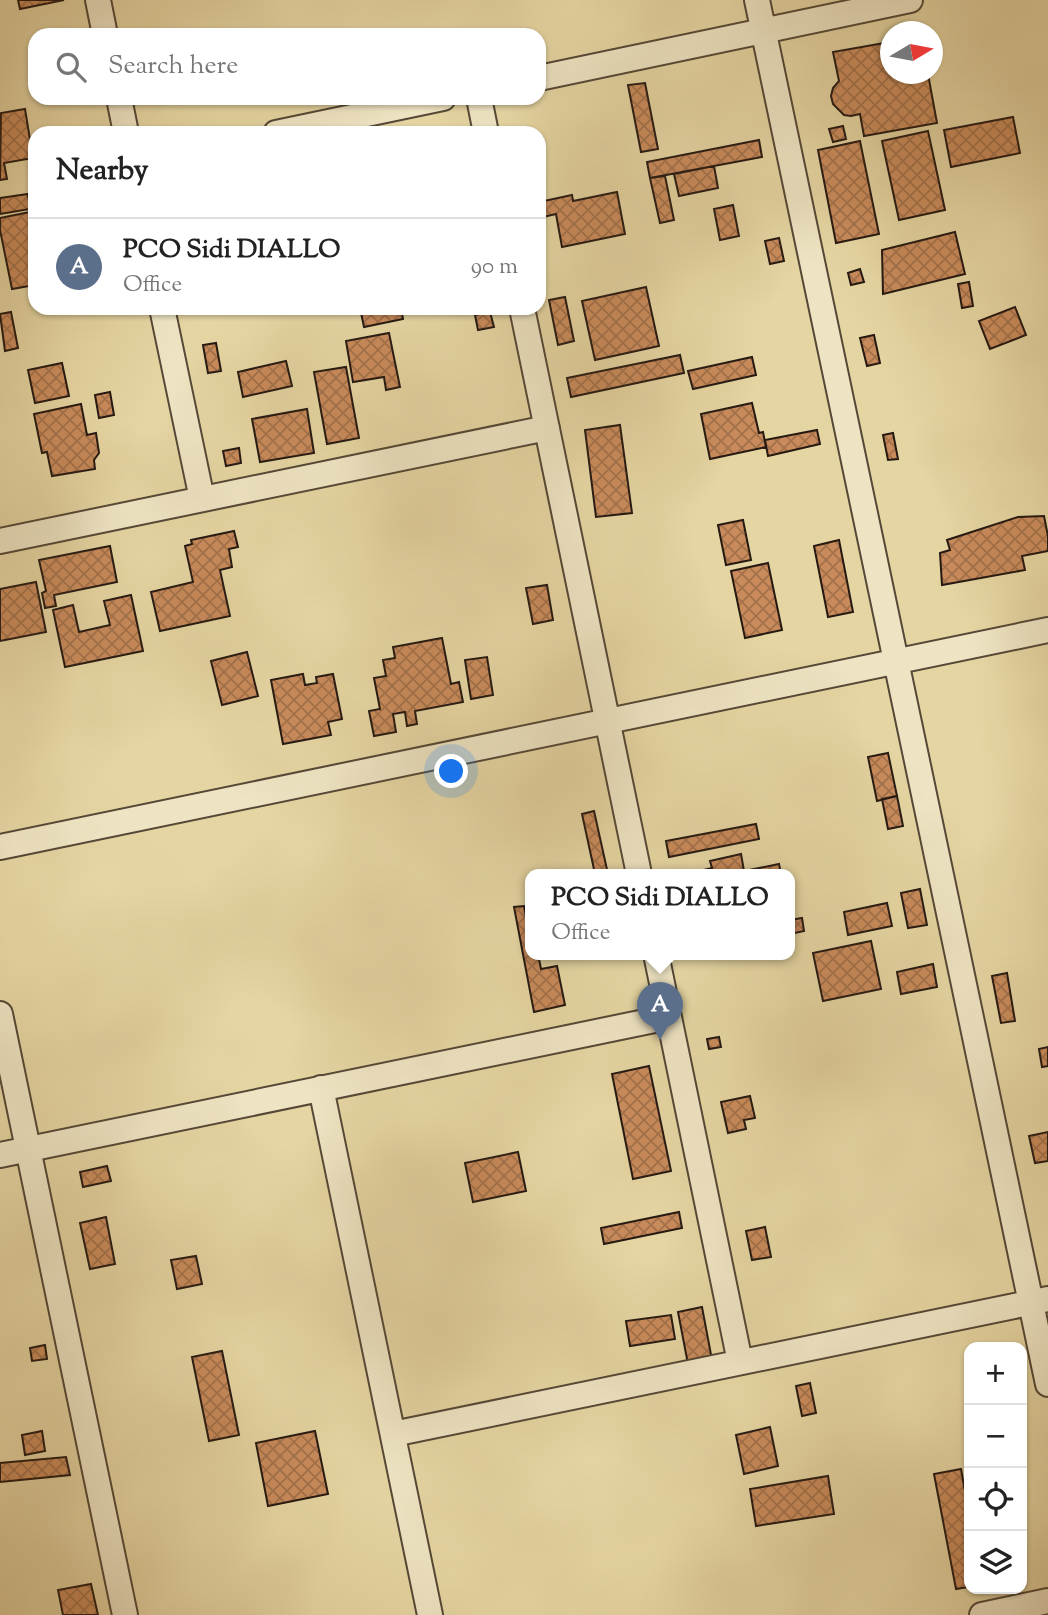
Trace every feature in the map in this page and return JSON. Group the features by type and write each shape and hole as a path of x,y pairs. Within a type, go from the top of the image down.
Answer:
{"street":[{"path":"98,0 104,28"},
{"path":"757,0 896,662 1040,1300 1048,1384"},
{"path":"546,77 910,0"},
{"path":"120,105 125,126"},
{"path":"309,126 410,105"},
{"path":"480,105 484,126"},
{"path":"163,315 202,499"},
{"path":"523,315 638,869"},
{"path":"0,541 547,428"},
{"path":"0,847 1048,630"},
{"path":"657,960 740,1362"},
{"path":"0,1014 125,1615"},
{"path":"0,1155 668,1017"},
{"path":"321,1088 430,1615"},
{"path":"393,1434 1040,1300"},
{"path":"982,1615 1048,1601"}],"building":[{"path":"18,0 64,0 20,9"},
{"path":"880,44 880,84 930,84 937,123 864,136 860,114 844,115 833,104 833,88 839,81 833,52"},
{"path":"645,83 658,149 641,152 628,85"},
{"path":"25,109 28,159 4,163 7,179 0,180 1,113"},
{"path":"1013,117 1020,153 951,167 944,130"},
{"path":"843,126 846,139 833,142 829,129"},
{"path":"928,131 945,210 899,220 882,141"},
{"path":"759,140 762,157 650,178 647,162"},
{"path":"860,141 879,234 836,243 818,150"},
{"path":"714,166 718,188 679,196 674,174"},
{"path":"665,176 674,220 660,223 650,178"},
{"path":"617,192 625,234 562,247 556,214 546,216 546,201 572,195 573,201"},
{"path":"28,194 28,209 0,214 0,198"},
{"path":"733,205 739,236 720,240 714,209"},
{"path":"28,212 28,286 12,289 0,218"},
{"path":"955,232 965,274 883,294 882,250"},
{"path":"779,238 784,261 770,264 765,241"},
{"path":"860,269 864,282 851,285 848,273"},
{"path":"969,282 973,306 962,308 958,284"},
{"path":"646,287 659,346 595,360 582,301"},
{"path":"565,297 574,341 558,345 549,300"},
{"path":"1015,307 1026,335 990,349 979,321"},
{"path":"11,312 18,348 5,351 0,314"},
{"path":"361,315 402,315 403,319 364,327"},
{"path":"475,315 491,315 494,327 478,330"},
{"path":"389,333 400,387 386,390 384,377 353,382 346,341"},
{"path":"874,335 880,363 867,366 860,338"},
{"path":"216,343 221,371 208,373 203,345"},
{"path":"680,355 684,373 571,397 567,378"},
{"path":"752,357 756,375 693,389 688,371"},
{"path":"286,361 292,386 243,397 238,372"},
{"path":"62,363 69,396 35,403 28,370"},
{"path":"346,367 359,438 327,444 314,372"},
{"path":"110,392 114,415 99,418 95,395"},
{"path":"752,403 759,433 763,432 766,447 710,459 701,414"},
{"path":"81,404 87,435 96,433 99,453 94,460 95,469 52,476 47,452 42,453 34,414"},
{"path":"307,409 314,453 260,462 252,419"},
{"path":"620,425 632,513 596,517 585,430"},
{"path":"817,430 820,444 768,456 765,440"},
{"path":"893,433 898,459 888,460 883,435"},
{"path":"239,448 241,463 226,466 223,451"},
{"path":"1044,516 1048,551 1022,556 1025,570 942,585 940,553 950,550 947,540 1018,517"},
{"path":"743,520 751,560 726,565 718,525"},
{"path":"234,531 238,547 229,549 232,567 220,570 230,616 160,631 151,592 193,582 185,546 192,544 191,540"},
{"path":"839,540 853,612 828,617 814,546"},
{"path":"110,546 117,582 54,595 56,606 45,608 42,593 46,591 39,560"},
{"path":"768,563 782,630 745,638 731,571"},
{"path":"36,582 46,632 0,641 0,589"},
{"path":"547,585 553,620 533,624 526,588"},
{"path":"131,595 143,651 65,667 53,610 73,605 79,632 110,625 104,601"},
{"path":"442,638 451,684 459,682 463,702 415,711 417,724 407,726 405,712 393,714 396,732 374,736 369,711 380,709 374,678 386,676 383,660 395,658 393,647"},
{"path":"247,652 258,696 222,705 211,661"},
{"path":"487,657 493,695 471,699 465,660"},
{"path":"303,674 305,685 317,683 316,677 333,674 342,719 328,722 331,735 283,744 271,680"},
{"path":"888,753 897,796 877,801 868,757"},
{"path":"897,796 903,826 888,829 882,799"},
{"path":"594,811 607,869 594,869 582,814"},
{"path":"756,824 759,839 669,857 666,841"},
{"path":"741,854 744,869 708,869 712,868 710,861"},
{"path":"779,864 780,869 754,869"},
{"path":"920,889 927,925 908,928 901,893"},
{"path":"887,903 892,926 848,935 844,912"},
{"path":"524,906 525,960 539,960 541,969 557,966 565,1005 534,1012 514,907"},
{"path":"802,918 804,931 795,933 795,919"},
{"path":"871,941 881,989 823,1001 813,953"},
{"path":"933,964 937,987 901,994 897,972"},
{"path":"1007,973 1015,1021 1001,1023 992,976"},
{"path":"719,1037 721,1047 709,1049 707,1039"},
{"path":"1048,1047 1048,1066 1042,1067 1039,1049"},
{"path":"649,1066 671,1171 633,1179 612,1074"},
{"path":"750,1096 755,1118 744,1120 746,1129 728,1133 721,1102"},
{"path":"1048,1132 1048,1161 1035,1163 1029,1136"},
{"path":"518,1152 526,1191 473,1202 465,1163"},
{"path":"107,1166 111,1181 83,1187 80,1172"},
{"path":"679,1212 682,1228 604,1244 601,1228"},
{"path":"106,1217 115,1264 90,1269 80,1223"},
{"path":"765,1227 771,1257 752,1260 746,1231"},
{"path":"196,1256 202,1284 177,1289 171,1260"},
{"path":"702,1307 712,1360 688,1364 678,1312"},
{"path":"671,1315 675,1339 630,1346 626,1321"},
{"path":"45,1345 47,1359 32,1361 30,1348"},
{"path":"222,1351 239,1435 209,1441 192,1357"},
{"path":"810,1383 816,1413 802,1416 796,1386"},
{"path":"770,1427 778,1466 744,1474 736,1435"},
{"path":"42,1431 45,1451 25,1455 22,1435"},
{"path":"315,1431 328,1494 268,1506 256,1443"},
{"path":"66,1457 70,1475 0,1482 0,1463"},
{"path":"961,1469 964,1486 964,1588 956,1589 934,1474"},
{"path":"828,1476 834,1514 756,1526 750,1489"},
{"path":"91,1584 98,1615 63,1615 58,1590"}],"place":[{"name":"PCO Sidi DIALLO","path":"660,1040"}]}
